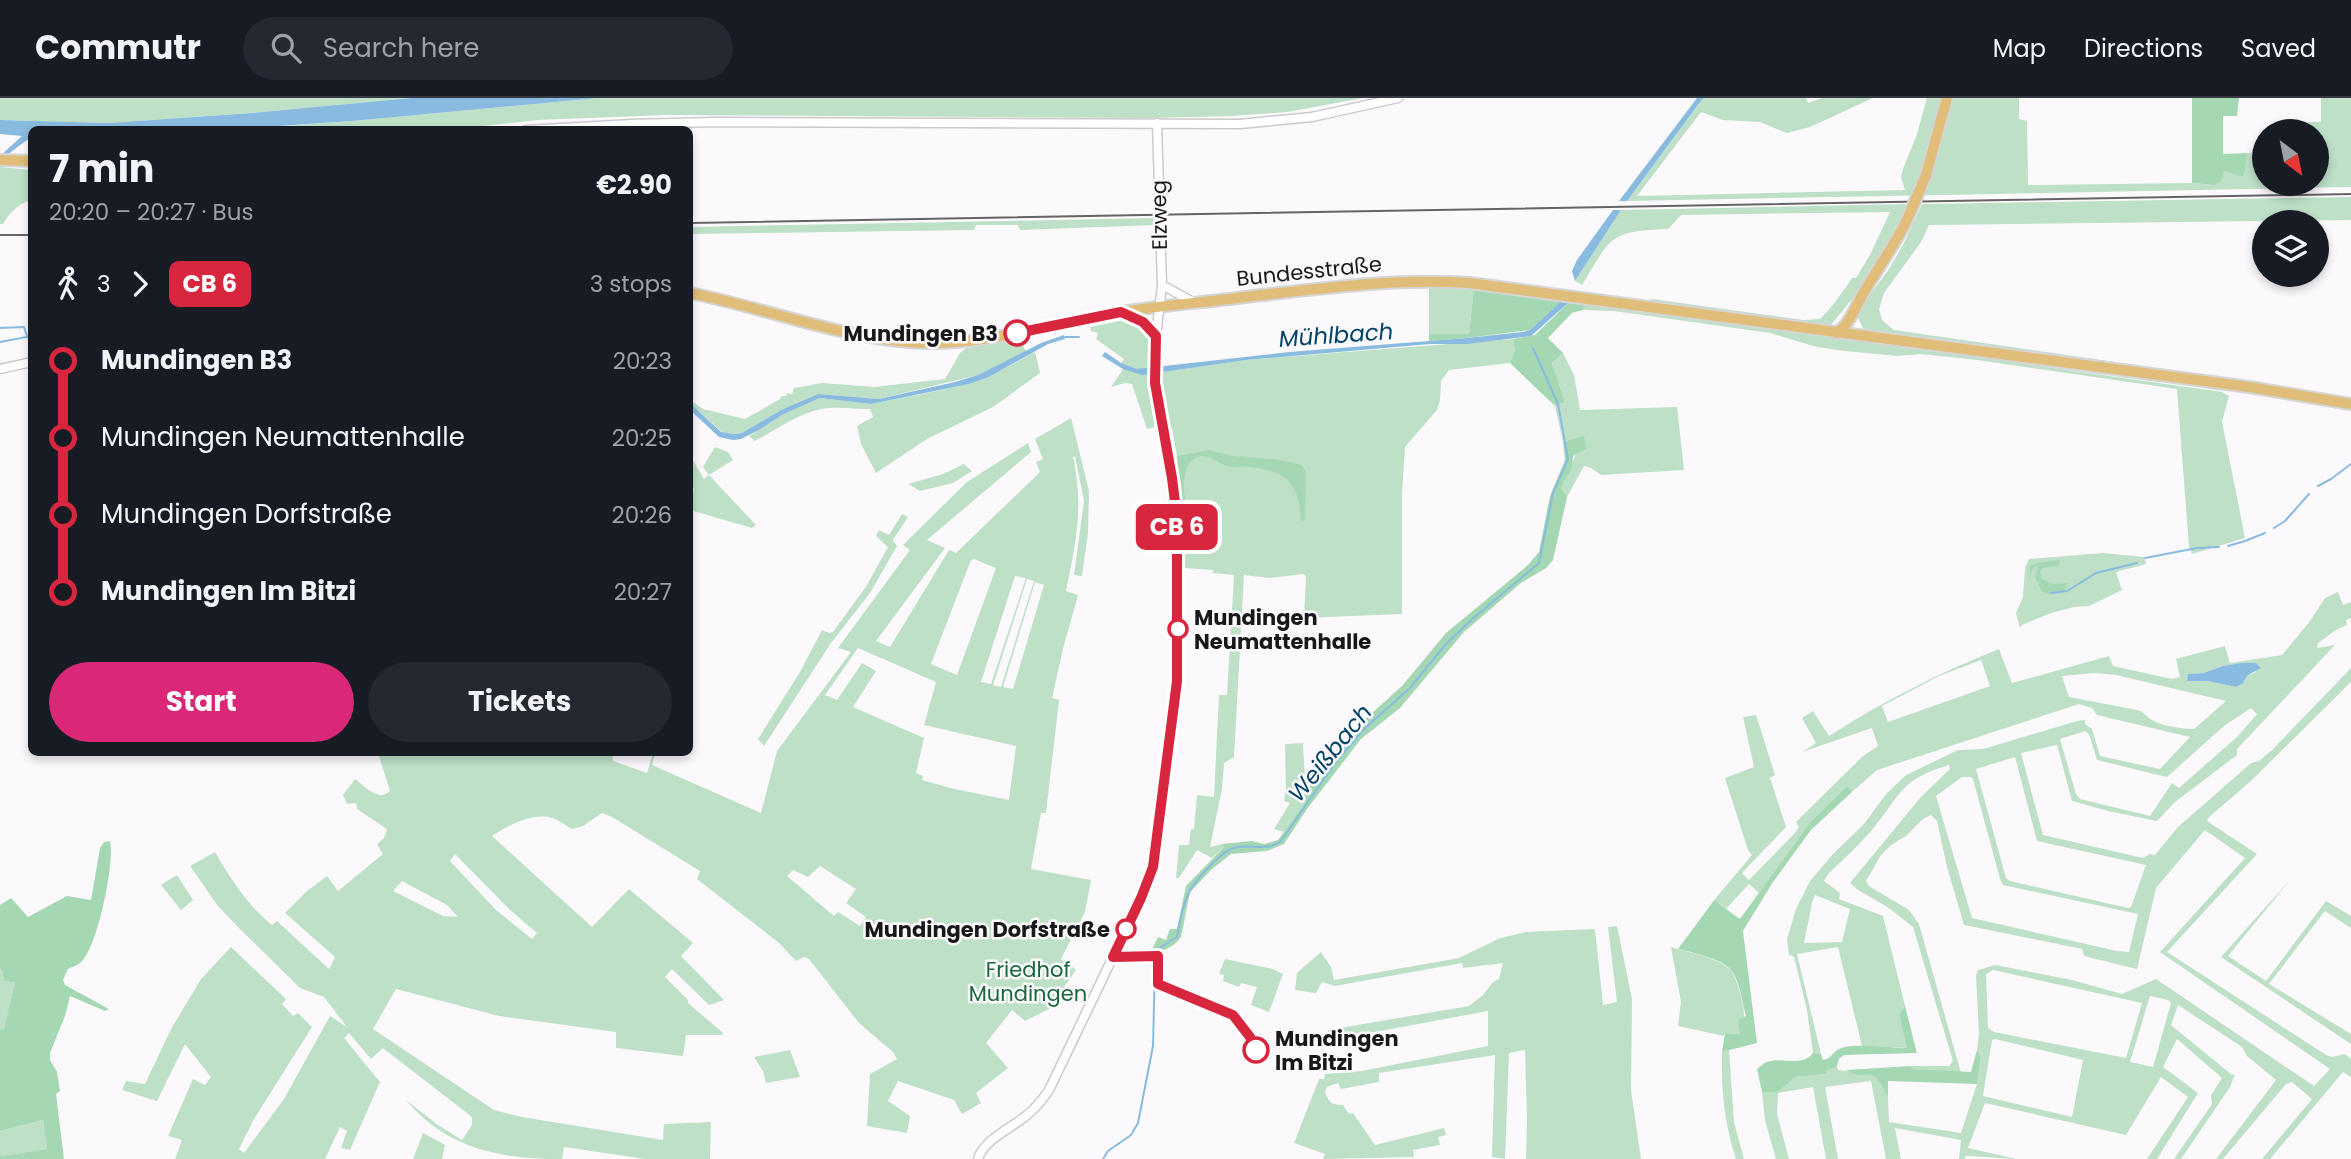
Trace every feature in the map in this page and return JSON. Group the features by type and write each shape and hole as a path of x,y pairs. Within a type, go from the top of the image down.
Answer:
{"main road":[{"path":"1836,333 1846,311 1890,253 1907,220 1926,175 1947,98"},
{"path":"3,161 28,161"},
{"name":"Bundesstraße","path":"693,294 848,332 915,342 976,340 1121,312 1360,284 1403,281 1469,283 2249,387 2351,404"},
{"path":"1836,333 1846,326 1864,290"},
{"path":"1854,311 1860,328 1873,337"},
{"path":"1121,312 1143,322"}],"street":[{"path":"597,126 715,122 1207,125 1282,121 1398,98"},
{"name":"Elzweg","path":"978,1159 983,1150 1032,1111 1049,1090 1141,898 1153,867 1177,681 1178,609 1176,505 1157,401 1155,370 1162,285 1157,123"},
{"path":"1162,285 1194,303"},
{"path":"1143,322 1156,336"},
{"path":"0,369 28,363"}],"green space":[{"path":"0,98 411,98 109,123 0,120"},
{"path":"598,98 1363,98 1287,112 1233,116 1149,118 666,115 537,120 484,126 286,126"},
{"path":"1703,98 1806,98 1808,103 1822,98 1873,98 1810,127 1787,133 1760,122 1723,120 1701,112 1637,196 1905,190 1901,177 1927,98 2019,98 2019,119 2027,121 2028,185 2213,185 2224,170 2244,177 2247,153 2252,153 2252,189 1627,201"},
{"path":"2192,98 2239,98 2237,116 2223,116 2223,154 2247,153 2244,177 2224,171 2221,181 2214,185 2192,183"},
{"path":"2321,98 2351,98 2351,187 2329,187 2329,119 2321,119"},
{"path":"0,167 28,170 28,201 15,209 3,224 0,224"},
{"path":"2351,197 2351,220 2329,220 2329,210 2252,210 2252,221 1929,225 1921,242 1884,293 1879,309 1882,320 1894,330 2233,379 2232,384 1863,328 1856,314 1889,269 1922,204"},
{"path":"1910,204 1871,276 1830,326 1646,302 1652,299 1803,320 1820,319 1852,278 1856,278 1890,212 1681,215 1668,229 1634,232 1614,240 1599,256 1582,285 1575,281 1621,210"},
{"path":"1156,218 1156,225 1020,230 1018,225 976,225 974,230 693,234 693,227"},
{"path":"1429,285 1474,288 1469,334 1429,334"},
{"path":"1474,288 1560,302 1530,330 1429,341 1429,334 1469,334"},
{"path":"1568,303 1584,305 1583,310 1572,313 1548,338 1563,353 1552,363 1565,402 1555,406 1510,363 1515,350 1513,339 1535,335"},
{"path":"1584,305 1640,309 2222,392 2229,396 2222,422 2245,538 2192,554 2189,547 2177,389 1977,360 1921,354 1898,356 1845,351 1817,347 1770,333 1614,311 1583,310"},
{"path":"1124,320 1143,324 1149,330 1154,345 1155,373 1246,360 1513,339 1515,350 1510,363 1449,370 1441,381 1437,410 1405,447 1402,494 1402,614 1304,618 1306,576 1303,574 1269,578 1244,575 1234,757 1224,763 1222,789 1210,847 1222,844 1224,847 1212,858 1197,850 1179,878 1176,878 1179,845 1189,845 1191,829 1194,829 1197,795 1214,797 1219,695 1227,695 1234,575 1185,568 1177,456 1172,428 1166,424 1147,429 1132,384 1111,387 1123,369 1119,366 1124,359 1096,339 1098,333 1091,331 1090,327"},
{"path":"1005,342 1021,343 1026,351 978,375 879,399 818,394 781,410 742,433 722,432 693,406 693,402 703,409 745,419 787,393 792,394 794,388 822,383 874,387 945,379 960,353 966,348"},
{"path":"1035,352 1040,373 993,407 927,439 876,473 861,444 857,426 873,417 870,409 812,411 755,441 749,436 782,415 820,398 871,404 932,392 989,377"},
{"path":"1563,353 1574,375 1580,410 1677,407 1684,470 1601,475 1584,466 1567,497 1561,487 1584,435 1563,442 1555,406 1565,402 1552,363"},
{"name":"Friedhof Mundingen","path":"1071,418 1089,491 1088,533 1082,576 1074,575 1084,501 1075,456 1077,524 1066,591 1078,595 1052,698 1059,700 1046,813 1041,813 1031,869 1091,880 1085,912 1061,959 1076,970 1049,1009 1025,1021 1012,1010 986,1043 1008,1068 976,1093 981,1103 962,1114 954,1100 898,1081 888,1101 910,1116 907,1133 867,1126 870,1074 897,1059 893,1052 859,1023 809,959 804,957 796,961 779,943 697,879 700,871 602,813 583,826 572,829 554,819 528,818 492,836 592,927 629,889 693,943 681,956 724,1000 709,1005 672,969 665,977 688,1003 723,1033 722,1035 686,1035 683,1056 616,1048 616,1032 499,1016 396,989 373,1029 494,1110 663,1140 664,1124 711,1122 710,1159 645,1159 564,1147 562,1159 517,1157 476,1148 439,1130 406,1100 462,1140 472,1125 472,1117 383,1048 371,1059 349,1033 344,1038 380,1082 350,1150 341,1148 347,1131 340,1127 325,1159 175,1159 182,1140 168,1136 193,1079 205,1085 211,1077 185,1044 157,1101 122,1090 126,1081 145,1084 171,1029 201,979 231,947 286,999 282,1004 293,1016 298,1013 312,1027 254,1119 239,1149 244,1153 284,1099 330,1016 347,1027 324,997 300,988 241,930 218,906 190,866 215,852 233,882 255,909 272,925 277,921 329,969 335,957 285,913 327,876 338,891 383,854 377,844 384,838 387,829 357,809 356,803 347,804 343,795 355,779 377,794 390,791 379,756 612,756 613,761 647,773 654,756 652,765 761,813 777,751 851,652 838,648 910,550 903,545 967,482 1028,443 1031,452 927,540 945,548 876,641 890,647 949,550 956,553 1040,472 1036,462 1043,459 1035,439","holes":["971,560 996,568 957,675 931,664","1015,576 1026,578 991,684 981,682","1027,579 1034,581 1001,687 993,685","1035,582 1044,585 1013,689 1003,687","858,648 936,682 924,725 1016,746 1009,800 922,780 923,776 916,773 924,738 853,707 876,671 862,663 837,700 825,695","455,854 510,910 537,933 532,939 496,910 450,861","820,866 856,889 846,903 866,917 860,926 838,912 834,916 787,876 793,870 808,877","402,881 447,905 458,917 443,916 393,891"]},
{"path":"1584,435 1586,449 1573,456 1572,468 1561,487 1567,497 1553,560 1546,568 1521,583 1464,632 1400,708 1361,739 1307,809 1284,844 1267,851 1231,854 1211,870 1190,892 1181,937 1167,949 1150,954 1158,937 1166,940 1170,929 1177,929 1186,886 1224,847 1222,844 1252,841 1264,844 1278,840 1306,801 1303,782 1311,781 1352,731 1402,686 1446,633 1528,565 1539,552 1550,496 1565,460 1563,442"},
{"path":"715,447 728,452 733,460 709,475 703,467"},
{"path":"1210,450 1232,456 1281,460 1302,465 1306,473 1305,520 1301,521 1294,488 1282,476 1262,469 1227,466 1202,456 1196,457 1188,465 1184,491 1191,511 1181,513 1177,456"},
{"path":"693,460 704,479 709,475 756,525 752,528 693,511"},
{"path":"964,464 972,471 953,483 920,491 908,484 943,474"},
{"path":"902,514 908,517 893,540 897,546 870,593 831,643 764,746 758,739 800,672 822,630 833,632 867,585 888,547 876,536 879,530 889,535"},
{"path":"1169,519 1172,537 1138,539 1138,522"},
{"path":"2103,553 2144,557 2146,564 2116,572 2122,590 2089,606 2051,613 2020,628 2016,613 2023,597 2025,568 2029,559"},
{"path":"2060,560 2058,566 2042,568 2040,572 2042,579 2053,584 2068,583 2064,590 2043,593 2035,577 2036,566 2032,569 2029,584 2030,566"},
{"path":"2338,592 2343,605 2351,602 2351,618 2346,620 2347,625 2318,643 2317,648 2335,645 2237,749 2237,755 2175,802 2157,821 2072,801 2057,745 2021,753 2043,835 2143,858 2150,854 2155,855 2177,828 2251,763 2259,761 2272,750 2351,668 2351,682 2252,780 2208,818 2207,821 2257,854 2167,952 2326,1055 2332,1057 2345,1054 2351,1059 2351,1077 2343,1072 2270,1159 2262,1159 2312,1099 2292,1082 2286,1084 2223,1159 2216,1159 2276,1080 2247,1056 2242,1047 2178,1005 2171,1025 2232,1075 2235,1074 2230,1087 2181,1159 2174,1159 2212,1104 2211,1095 2222,1078 2177,1039 2163,1067 2198,1093 2157,1159 2147,1159 2188,1097 2161,1077 2126,1135 1985,1103 1968,1148 2017,1159 1965,1156 1965,1159 1959,1159 1961,1140 1895,1128 1901,1159 1886,1159 1871,1081 1825,1087 1838,1159 1826,1159 1813,1087 1778,1093 1777,1114 1789,1159 1776,1159 1765,1120 1762,1092 1778,1092 1796,1077 1826,1074 1826,1071 1837,1066 1838,1070 1874,1075 1880,1080 1888,1097 1889,1122 1961,1133 1977,1084 1981,1057 1977,1050 1979,1033 1976,976 1978,970 1995,965 2072,980 2122,994 2156,979 2314,1086 2330,1069 2160,952 2245,858 2205,830 2156,888 2137,969 2084,956 2082,949 1964,925 1937,821 1931,815 1881,855 1866,881 1869,886 1909,910 1919,924 1961,1073 1912,1069 1911,1066 1949,1066 1953,1061 1913,927 1850,883 1920,798 1950,769 1949,765 1920,776 1903,790 1872,830 1824,881 1840,893 1839,899 1883,916 1905,1006 1899,1014 1908,1048 1862,1046 1838,947 1797,954 1821,1054 1813,1053 1807,1010 1794,957 1789,955 1787,939 1796,909 1810,881 1906,775 1958,750 1983,749 2077,721 2085,720 2085,724 2092,729 2100,756 2160,769 2190,737 2097,715 2092,708 2079,704 1877,770 1852,792 1848,787 1811,821 1759,893 1749,884 1726,909 1715,899 1752,855 1748,850 1725,778 1754,767 1743,717 1756,715 1775,775 1770,778 1786,827 1742,873 1749,880 1794,834 1799,827 1796,822 1863,756 1878,746 1872,728 1802,752 1816,743 1802,718 1813,711 1829,736 1912,688 1999,649 2012,683 2109,656 2113,666 2172,679 2180,677 2176,659 2225,646 2230,663 2282,655 2325,598","holes":["1981,660 1990,686 1888,722 1882,706 1939,676","2249,663 2256,672 2248,675 2242,684 2236,687 2207,681 2187,681 2188,674 2203,673 2223,666","2094,673 2116,675 2226,701 2194,729 2161,724 2137,710 2069,697 2062,676","2251,708 2257,714 2238,736 2179,788 2172,783 2150,816 2080,799 2076,794 2060,739 2085,731 2089,734 2097,760 2167,777 2224,726","2015,757 2037,841 2146,865 2131,907 2128,908 2006,878 1976,769","1962,777 1973,779 2003,885 2138,914 2129,952 1972,918 1936,796","1815,895 1850,909 1842,942 1804,943","1993,970 2142,1003 2126,1058 1994,1032 1988,1028 1986,974","2150,996 2171,1003 2153,1067 2130,1062","1992,1040 2083,1060 2072,1117 1983,1096"]},
{"path":"1303,743 1306,801 1284,832 1274,829 1290,803 1284,801 1285,744"},
{"path":"1848,786 1852,792 1811,830 1773,882 1743,931 1757,1043 1722,1052 1725,1033 1740,1034 1738,1019 1746,1016 1736,979 1726,965 1706,956 1678,949 1715,899 1740,919 1811,821"},
{"path":"110,841 108,884 94,938 82,961 68,969 63,980 65,985 109,1009 105,1011 70,996 50,1053 60,1091 56,1094 64,1159 0,1159 0,1156 47,1149 43,1120 0,1131 0,1030 4,1029 15,982 4,981 0,967 0,905 11,898 28,917 67,896 91,900 100,848 104,842"},
{"path":"177,875 193,900 181,910 161,885"},
{"path":"2290,880 2228,956 2266,981 2326,901 2351,916 2351,928 2325,911 2269,984 2351,1034 2351,1044 2221,957"},
{"path":"1617,926 1632,999 1631,1090 1641,1159 1526,1159 1525,1050 1509,1053 1505,1159 1492,1157 1495,1055 1379,1073 1379,1082 1341,1089 1338,1083 1327,1087 1325,1092 1330,1101 1343,1105 1349,1114 1353,1113 1375,1145 1444,1128 1446,1135 1438,1137 1440,1145 1413,1150 1414,1157 1323,1159 1325,1154 1294,1143 1319,1079 1324,1079 1325,1074 1362,1071 1488,1046 1488,1011 1327,1041 1328,1030 1469,1006 1499,979 1503,963 1463,968 1462,963 1335,986 1322,982 1316,993 1295,990 1297,973 1321,952 1331,967 1334,980 1459,958 1498,939 1525,932 1595,929 1603,1005 1617,1002 1608,927"},
{"path":"1671,947 1720,962 1731,971 1743,1007 1744,1019 1740,1034 1725,1033 1724,1036 1678,1026 1681,1002"},
{"path":"1225,959 1273,969 1283,974 1269,1012 1251,1005 1257,987 1241,983 1239,987 1223,981 1224,975 1219,974"},
{"path":"0,967 15,982 4,1030 0,1030"},
{"path":"1905,1006 1917,1053 1844,1055 1837,1066 1826,1071 1826,1074 1796,1077 1778,1092 1762,1092 1757,1069 1767,1062 1803,1060 1813,1053 1821,1054 1823,1060 1838,1049 1847,1047 1907,1048 1899,1014"},
{"path":"790,1050 800,1077 766,1083 763,1071 754,1057"},
{"path":"1729,1050 1734,1122 1744,1159 1736,1159 1724,1106 1722,1052"},
{"path":"1977,1050 1981,1057 1977,1084 1888,1081 1888,1097 1878,1079 1846,1070 1911,1066 1912,1069 1971,1072"},
{"path":"43,1120 47,1149 0,1156 0,1131"},
{"path":"423,1133 445,1145 442,1159 413,1159"}],"water":[{"path":"411,98 598,98 278,126 28,126 28,139 7,155 0,156 22,136 0,134 0,120 109,123"},
{"path":"1697,98 1703,98 1627,201 1619,201"},
{"path":"1613,210 1621,210 1575,281 1572,271 1577,260"},
{"path":"1560,302 1568,303 1531,336 1467,344 1430,344 1246,360 1142,375 1123,369 1102,356 1105,352 1121,363 1137,369 1289,352 1523,332 1530,330"},
{"path":"1064,335 1065,339 1048,344 989,377 969,384 871,404 820,398 782,415 741,439 719,437 693,413 693,406 721,432 742,433 781,410 818,394 879,399 955,382 978,375 1041,343"},
{"path":"2242,663 2256,663 2261,668 2248,675 2242,684 2236,687 2207,681 2187,681 2188,674"}],"waterway":[{"path":"0,328 24,327 27,336"},
{"name":"Mühlbach","path":"0,342 28,337"},
{"name":"Mühlbach","path":"1065,337 1079,337"},
{"name":"Weißbach","path":"1103,1159 1108,1151 1131,1135 1138,1123 1153,1046 1153,956 1158,949 1177,937 1184,904 1192,887 1225,852 1238,847 1266,847 1281,841 1335,763 1363,730 1410,688 1445,645 1470,621 1539,563 1553,493 1568,459 1558,404 1533,348"},
{"path":"2318,486 2351,464"},
{"path":"2274,528 2285,521 2309,494"},
{"path":"2228,546 2265,533"},
{"path":"2145,558 2197,548 2219,547"},
{"path":"2051,593 2067,591 2096,573 2137,563"}],"railway":[{"path":"693,223 2351,194"},
{"path":"0,235 28,235"}],"bus line":[{"path":"1017,333 1121,312 1148,325 1156,336 1155,383 1177,518 1177,681 1153,867 1113,957 1158,956 1158,984 1233,1015 1241,1023 1256,1050"}],"place":[{"name":"Mundingen B3","path":"1017,333"},
{"name":"Mundingen Neumattenhalle","path":"1178,629"},
{"name":"Mundingen Dorfstraße","path":"1126,929"},
{"name":"Mundingen Im Bitzi","path":"1256,1050"}]}
